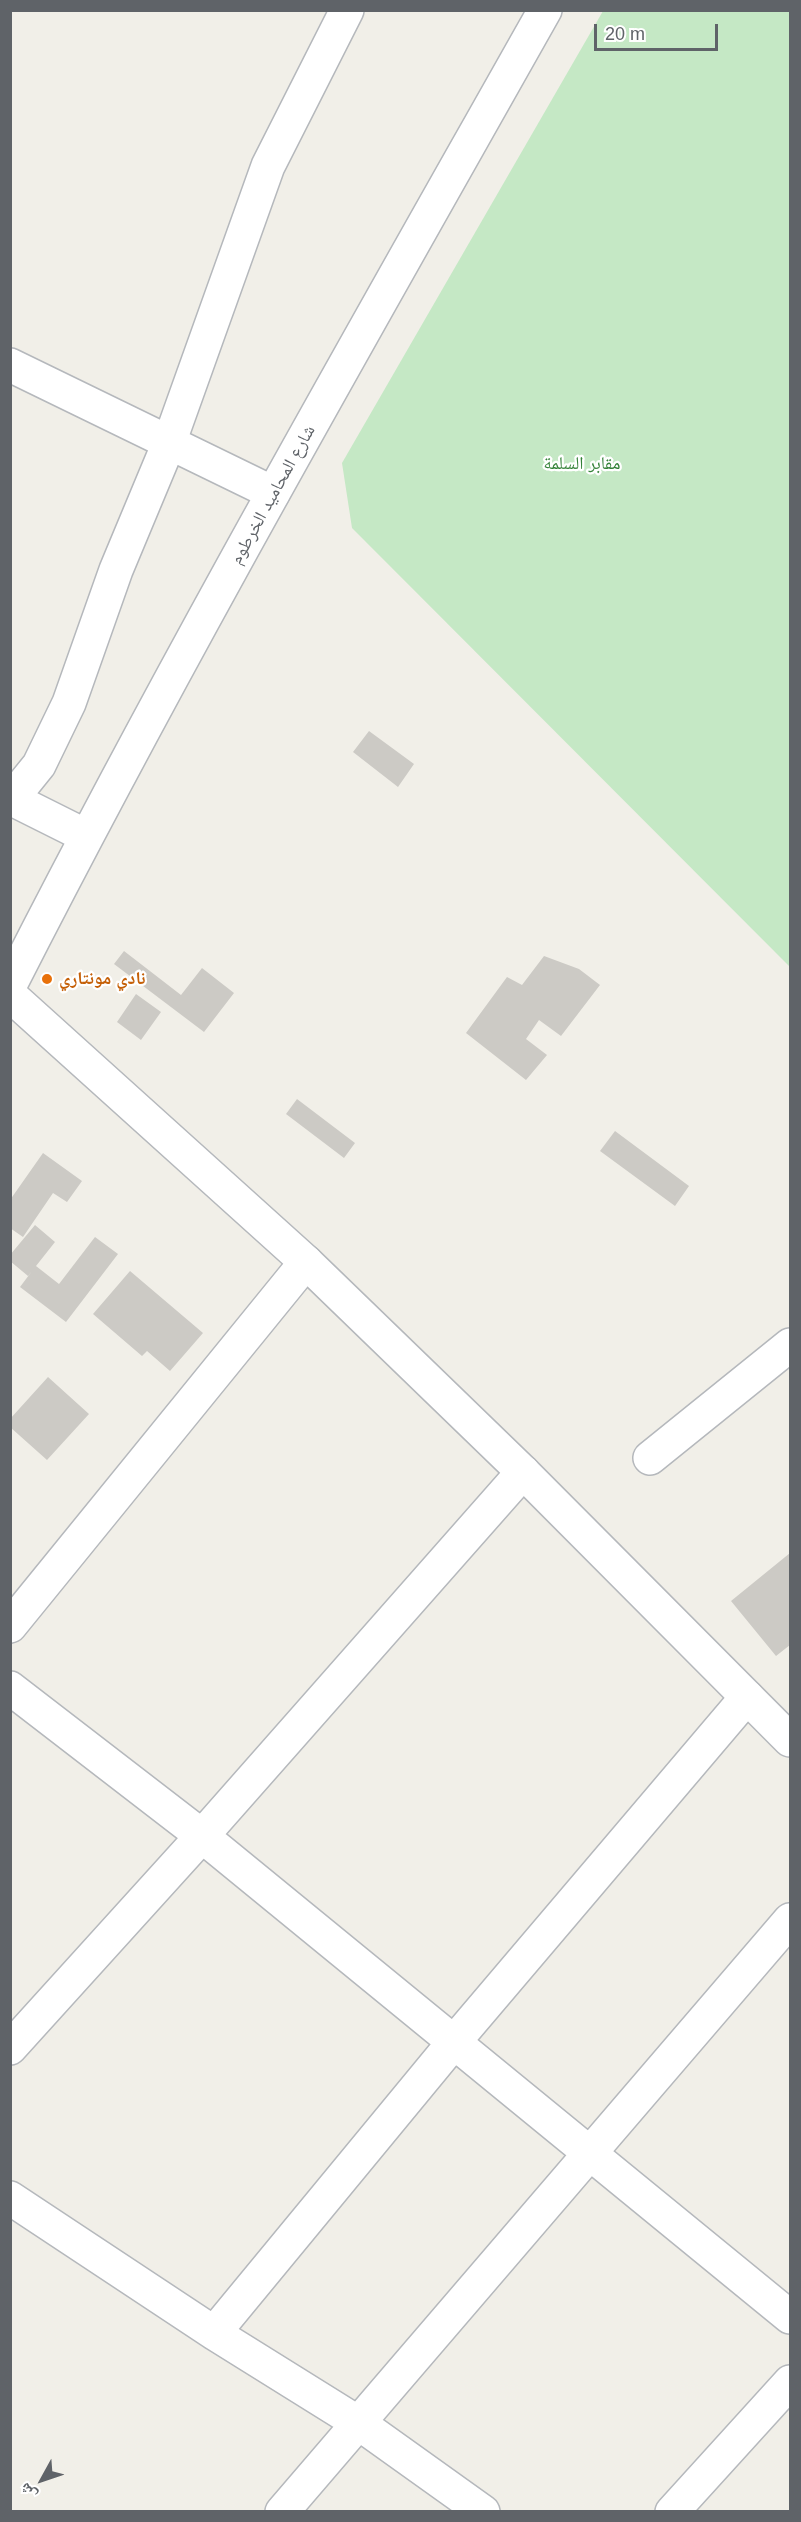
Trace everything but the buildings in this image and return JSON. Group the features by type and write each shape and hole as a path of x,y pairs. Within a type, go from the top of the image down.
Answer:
{"street":[{"path":"86,836 11,800 39,765 69,703 116,570 169,443 268,166 347,10"},
{"name":"شارع المحاميد الخرطوم","path":"10,985 86,836 273,494 545,10"},
{"path":"10,365 273,494"},
{"path":"10,995 306,1262 523,1472 790,1740"},
{"path":"10,1626 306,1262"},
{"path":"650,1458 790,1345"},
{"path":"10,2048 202,1836 523,1472"},
{"path":"10,1688 202,1836 790,2317"},
{"path":"214,2332 454,2042 747,1697"},
{"path":"282,2511 360,2424 790,1920"},
{"path":"10,2198 214,2332 360,2424 483,2511"},
{"path":"672,2511 790,2382"}],"green space":[{"name":"مقابر السلمة","path":"603,11 790,11 790,967 352,528 342,463"}],"place":[{"name":"نادي مونتاري","path":"47,979"}]}
